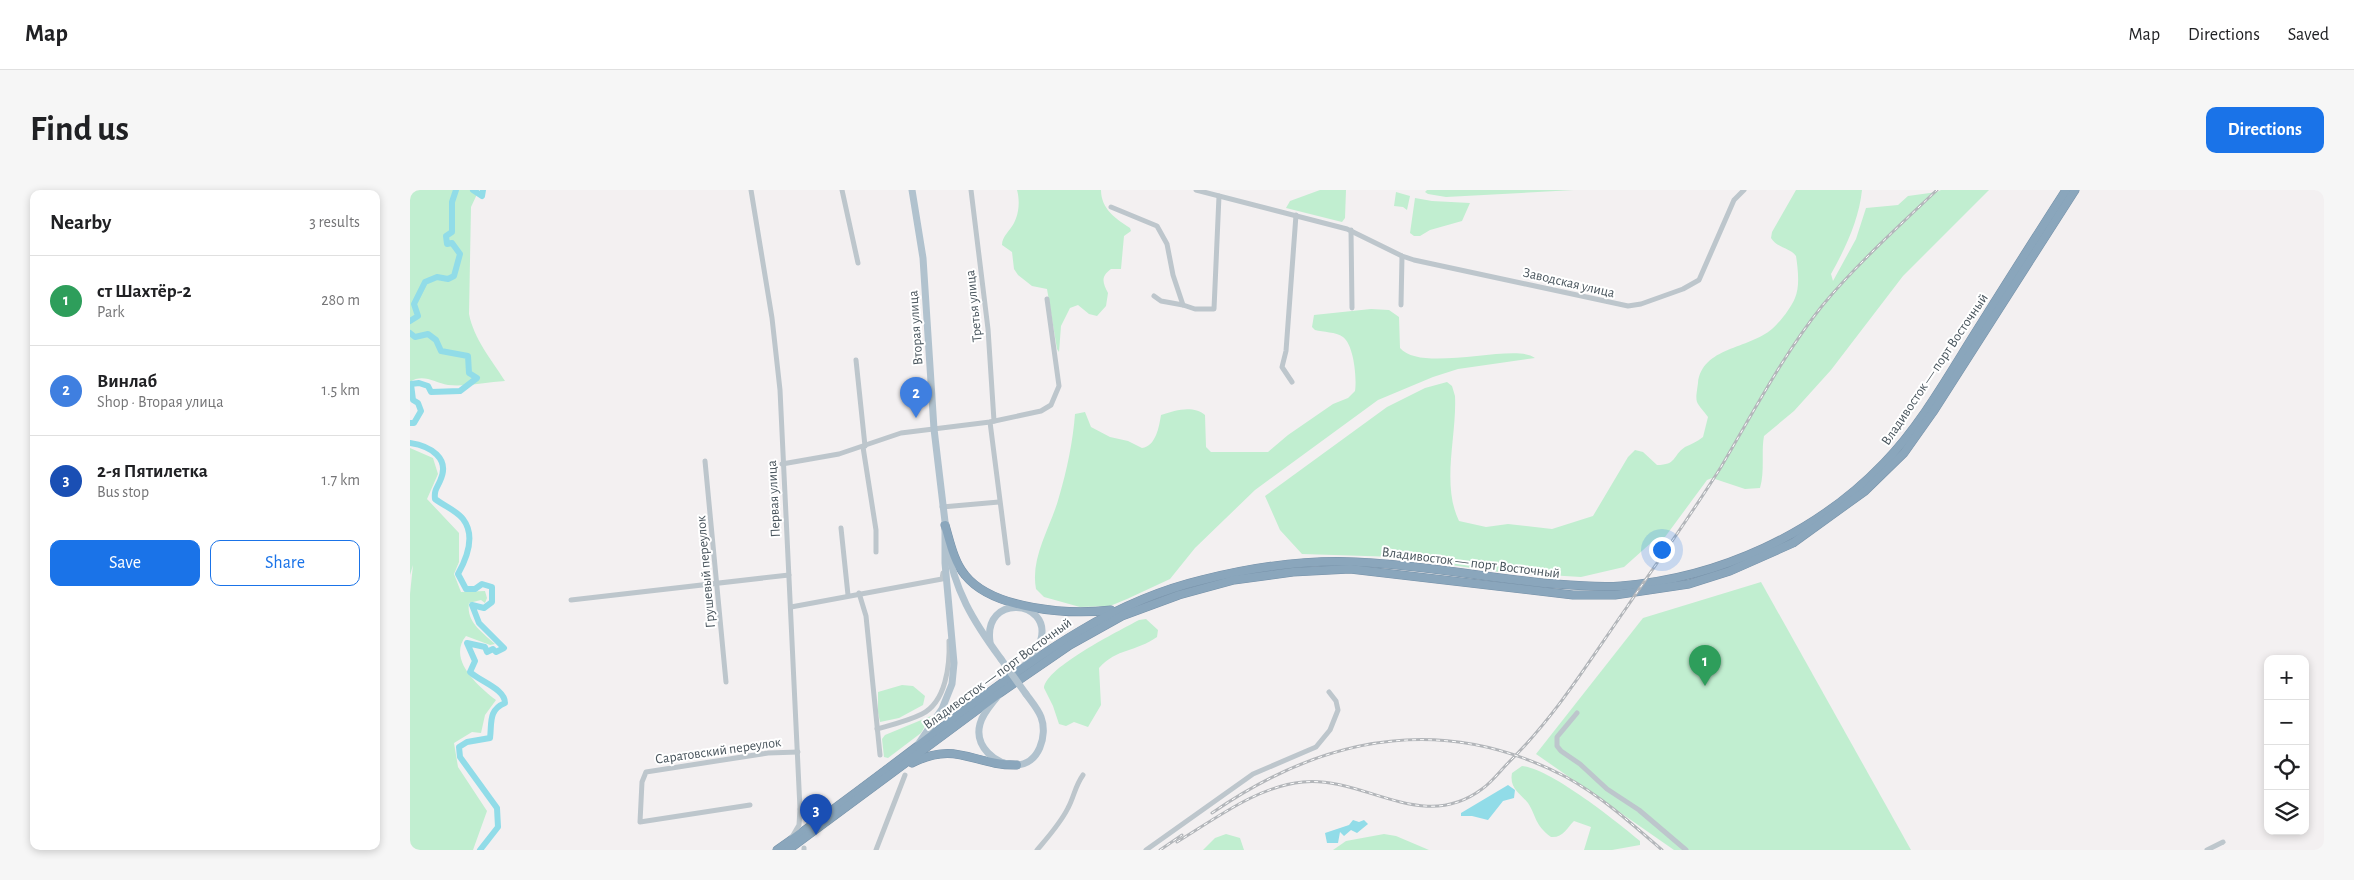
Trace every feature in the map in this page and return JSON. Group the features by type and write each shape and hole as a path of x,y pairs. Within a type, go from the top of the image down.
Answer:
{"highway":[{"name":"Владивосток — порт Восточный","path":"777,850 1023,667 1078,630 1115,610 1200,580 1293,563 1370,562 1578,586 1620,586 1691,575 1732,562 1764,548 1795,532 1843,499 1884,462 1907,436 1957,362 2066,190"},
{"name":"Владивосток — порт Восточный","path":"788,850 1000,693 1070,645 1122,616 1179,594 1234,580 1293,572 1350,569 1573,595 1615,595 1689,584 1760,559 1793,543 1865,491 1904,453 1933,412 2075,190"},
{"path":"945,525 952,549 964,575 992,596 1021,604 1061,611 1093,612 1115,610"},
{"path":"901,767 934,754 952,752 1003,765 1017,765"}],"main road":[{"name":"Вторая улица","path":"912,190 923,258 934,429 945,525"},
{"path":"945,525 949,557 959,592 976,624 1041,716 1044,738 1041,745 1033,757 1017,765 992,757 981,743 980,724 986,710 1000,693"},
{"path":"916,747 942,709 952,684 954,663 945,525"},
{"path":"990,645 989,633 998,613 1008,607 1017,606 1034,614 1040,622 1041,638 1038,648 1023,667"}],"street":[{"name":"Первая улица","path":"751,190 772,318 780,390 782,464 791,607 800,809 797,831 790,840"},
{"path":"842,190 858,263"},
{"name":"Третья улица","path":"970,190 988,329 992,421 999,502 1008,563"},
{"name":"Заводская улица","path":"1196,190 1350,230 1402,256 1622,306 1633,306 1683,289 1699,280 1734,200 1744,190"},
{"path":"1154,296 1161,301 1196,309 1214,309 1219,196"},
{"path":"1111,207 1157,226 1167,244 1173,275 1183,306"},
{"path":"1292,382 1282,367 1286,351 1296,215"},
{"path":"1350,230 1352,308"},
{"path":"1401,305 1402,256"},
{"path":"782,464 819,459 864,447 901,433 992,421 1041,411 1051,405 1060,386 1048,299"},
{"path":"856,360 864,447 876,530 876,552"},
{"name":"Грушевый переулок","path":"705,461 726,682"},
{"path":"942,506 999,502"},
{"path":"840,528 848,595"},
{"path":"877,730 923,714 933,706 939,696 948,662 949,647 943,577 942,543 945,537"},
{"path":"571,600 789,575"},
{"path":"791,607 943,577"},
{"path":"859,593 866,616 880,755"},
{"path":"1146,850 1253,774 1316,747 1330,730 1338,710 1336,701 1329,692"},
{"path":"1577,713 1557,738 1557,746 1607,789 1638,810 1686,850"},
{"name":"Саратовский переулок","path":"750,805 640,822 643,775 651,770 768,753 798,752"},
{"path":"876,850 905,775"},
{"path":"1037,850 1069,807 1075,786 1082,775"},
{"path":"800,809 814,817 837,806"},
{"path":"2207,850 2223,842"}],"green space":[{"path":"410,190 479,190 471,207 469,314 479,340 505,381 448,385 420,378 410,382"},
{"path":"1017,190 1101,190 1106,208 1130,228 1131,231 1124,236 1121,269 1111,269 1104,277 1108,293 1106,306 1097,316 1089,314 1078,305 1070,308 1061,326 1059,352 1047,289 1032,286 1018,275 1014,269 1012,252 1002,245 1003,239 1017,215 1019,203"},
{"path":"1320,190 1346,190 1345,218 1342,222 1286,208 1290,201"},
{"path":"1427,190 1574,190 1446,197 1428,194 1425,192"},
{"path":"1796,190 1862,190 1851,234 1831,274 1833,281 1856,239 1866,208 1898,205 1908,196 1941,190 1989,190 1903,276 1831,370 1794,411 1764,436 1760,488 1745,489 1712,478 1707,480 1665,537 1652,542 1624,567 1581,577 1499,572 1397,557 1302,554 1280,530 1265,496 1387,407 1425,388 1447,382 1452,386 1455,396 1450,476 1454,507 1459,521 1486,527 1508,524 1552,529 1593,516 1628,457 1635,450 1643,452 1657,465 1663,465 1671,462 1685,447 1703,437 1708,417 1698,405 1696,399 1701,371 1717,355 1762,336 1772,329 1791,306 1798,289 1796,256 1776,244 1771,238 1772,232"},
{"path":"1396,192 1410,196 1407,210 1403,207 1394,206"},
{"path":"1415,198 1470,203 1462,221 1430,230 1420,236 1414,236 1410,233"},
{"path":"1371,309 1389,310 1399,317 1400,348 1411,355 1428,358 1447,358 1509,353 1525,354 1535,358 1458,369 1433,377 1378,400 1255,490 1195,548 1170,579 1127,599 1110,606 1080,607 1044,597 1036,589 1036,565 1065,476 1075,414 1085,412 1091,427 1110,437 1128,441 1142,448 1151,444 1154,440 1161,415 1190,409 1205,415 1206,447 1211,452 1268,452 1288,435 1333,404 1348,398 1355,391 1354,362 1347,341 1337,334 1315,330 1312,327 1314,315"},
{"path":"410,448 433,458 438,474 427,499 459,533 459,562 454,574 461,592 485,591 487,598 485,603 481,600 469,603 470,616 480,631 495,644 490,645 466,636 461,645 460,654 462,663 474,680 496,700 485,715 481,733 472,732 454,743 458,767 487,811 473,850 410,850 410,594 413,565 410,575"},
{"path":"1761,582 1911,850 1674,850 1536,754 1643,618"},
{"path":"1146,619 1158,630 1157,637 1120,653 1099,668 1101,705 1088,727 1074,722 1066,726 1059,724 1044,688 1048,679 1057,670 1085,650 1139,620"},
{"path":"902,685 913,686 925,696 923,705 899,718 880,722 878,692"},
{"path":"931,716 921,733 888,758 884,757 882,739 885,735"},
{"path":"1522,766 1549,776 1583,797 1640,841 1640,845 1612,850 1584,850 1591,827 1574,821 1562,834 1551,837 1539,824 1528,803 1516,791 1512,783 1512,773"},
{"path":"1226,834 1240,838 1244,850 1203,850 1215,838"},
{"path":"1384,834 1396,836 1429,850 1333,850 1346,841"}],"water":[{"path":"1508,785 1515,790 1514,798 1503,801 1488,820 1472,816 1461,816 1461,813"},
{"path":"1353,820 1359,822 1364,820 1368,824 1357,833 1351,830 1344,836 1340,832 1338,843 1327,843 1325,833 1349,825"}],"waterway":[{"path":"410,321 418,316 414,304 425,282 437,277 448,279 454,276 460,254 452,243 447,244 446,236 452,232 452,202 456,190"},
{"path":"473,190 482,196 483,190"},
{"path":"410,333 415,337 428,334 436,340 441,351 468,356 469,373 477,378 460,391 431,392 428,386 419,383 411,384 413,400 418,403 421,411 414,423 410,423"},
{"path":"410,443 431,450 441,460 443,473 435,491 435,499 460,516 467,526 469,533 469,547 458,574 466,589 475,589 482,584 492,587 492,602 484,608 472,605 479,623 504,648 496,652 493,649 487,652 485,647 467,643 475,661 470,672 497,690 504,698 505,703 493,713 490,738 467,742 459,747 460,757 497,808 498,827 480,850"}],"railway":[{"path":"1177,842 1237,805 1286,785 1303,782 1326,782 1415,805 1437,806 1460,801 1482,789 1493,780 1542,726 1585,668 1710,485 1781,364 1822,306 1878,246 1937,190"},
{"path":"1212,813 1254,787 1296,766 1340,751 1384,742 1429,740 1474,745 1520,757 1566,777 1628,820 1662,850"},
{"path":"1160,850 1182,835"}],"place":[{"name":"Винлаб","path":"916,418"},
{"name":"ст Шахтёр-2","path":"1705,686"},
{"name":"2-я Пятилетка","path":"816,835"}]}
